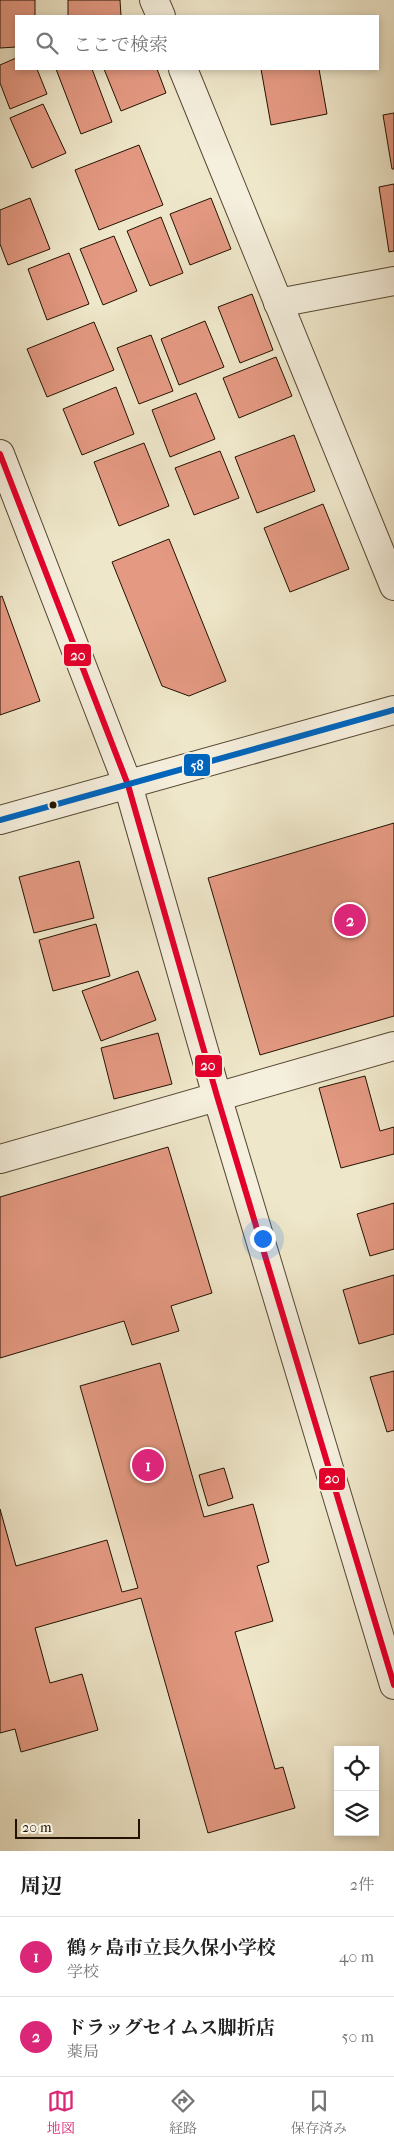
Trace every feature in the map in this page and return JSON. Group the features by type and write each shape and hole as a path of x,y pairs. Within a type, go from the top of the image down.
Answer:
{"street":[{"path":"154,0 161,15"},
{"path":"183,70 394,586"},
{"path":"278,303 394,281"},
{"path":"0,454 128,785 217,1096 389,1649 394,1685"},
{"path":"0,820 394,710"},
{"path":"0,1159 394,1046"}],"building":[{"path":"0,0 35,0 35,15 15,15 15,47 0,48"},
{"path":"68,0 120,0 121,15 68,15"},
{"path":"15,58 15,70 37,70 47,94 10,109 0,83 0,65"},
{"path":"56,70 92,70 112,122 81,134"},
{"path":"104,70 157,70 166,93 121,111"},
{"path":"261,70 319,70 327,114 271,125"},
{"path":"43,104 66,153 32,168 10,118"},
{"path":"394,113 394,169 392,169 383,115"},
{"path":"139,145 163,205 99,230 75,170"},
{"path":"394,184 394,251 389,252 379,187"},
{"path":"30,198 50,249 8,265 0,244 0,210"},
{"path":"211,198 231,249 190,265 170,214"},
{"path":"161,217 183,273 150,286 127,231"},
{"path":"114,236 137,291 103,305 80,249"},
{"path":"69,253 89,304 47,320 28,269"},
{"path":"252,294 273,350 240,363 218,307"},
{"path":"205,321 224,367 179,385 161,339"},
{"path":"94,322 114,370 47,397 27,349"},
{"path":"151,335 173,391 139,404 117,348"},
{"path":"276,357 292,396 239,418 223,378"},
{"path":"116,387 134,434 82,455 63,409"},
{"path":"196,393 215,439 170,457 152,410"},
{"path":"294,435 315,491 257,513 235,457"},
{"path":"144,443 169,506 119,526 94,462"},
{"path":"220,451 239,498 194,515 175,468"},
{"path":"323,504 349,569 290,592 264,528"},
{"path":"169,539 226,681 189,696 162,686 112,562"},
{"path":"2,596 40,701 0,715 0,597"},
{"path":"394,823 394,1016 260,1055 208,878"},
{"path":"79,861 94,918 34,933 19,877"},
{"path":"96,924 110,976 53,991 39,940"},
{"path":"138,971 156,1020 101,1041 82,991"},
{"path":"158,1033 172,1084 114,1099 101,1048"},
{"path":"365,1076 380,1131 394,1127 394,1154 341,1168 319,1088"},
{"path":"168,1147 212,1293 171,1306 179,1331 132,1345 124,1321 0,1358 0,1197"},
{"path":"394,1203 394,1249 370,1256 357,1214"},
{"path":"394,1275 394,1334 359,1344 343,1290"},
{"path":"160,1363 204,1517 253,1504 269,1562 257,1566 273,1621 235,1632 275,1769 283,1767 295,1808 208,1833 141,1598 35,1628 50,1683 82,1674 98,1730 21,1752 15,1729 0,1733 0,1509 16,1566 107,1540 122,1592 138,1588 80,1386"},
{"path":"394,1371 394,1430 387,1432 370,1377"},
{"path":"224,1468 233,1498 208,1506 199,1475"}],"transit line":[{"name":"20","path":"0,454 128,785 217,1096 394,1685"},
{"name":"58","path":"0,820 394,710"}],"place":[{"name":"ドラッグセイムス脚折店","path":"350,920"},
{"name":"鶴ヶ島市立長久保小学校","path":"148,1465"}]}
